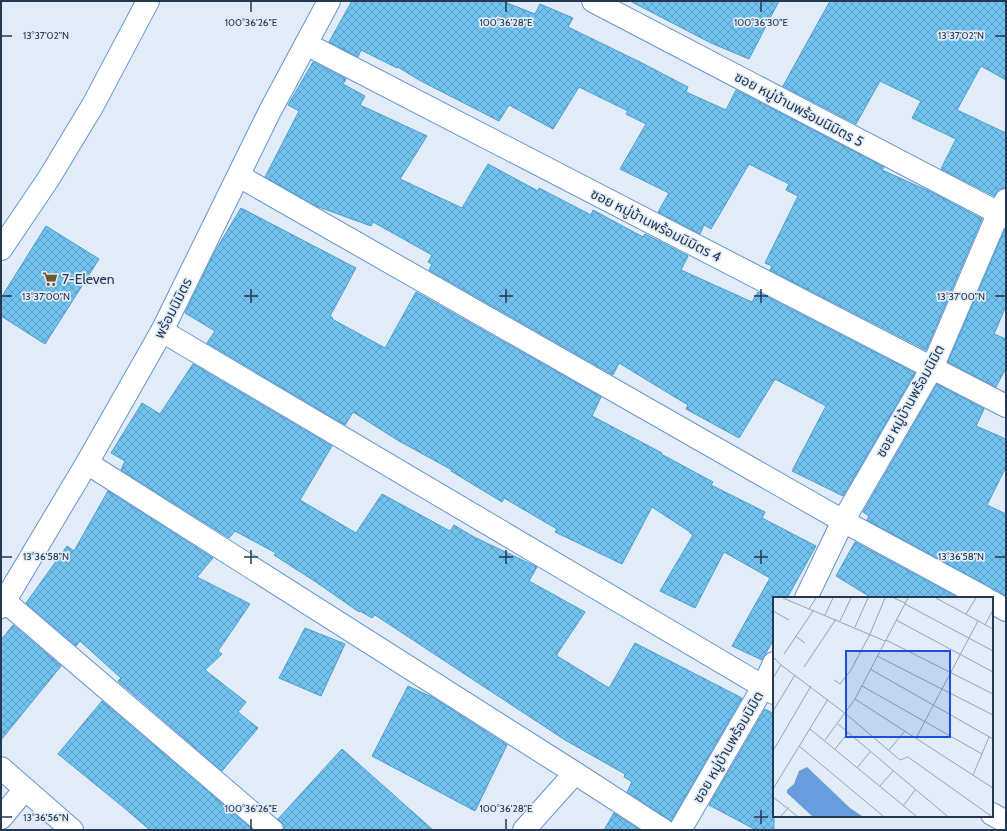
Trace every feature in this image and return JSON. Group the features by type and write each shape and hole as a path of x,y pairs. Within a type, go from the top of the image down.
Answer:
{"street":[{"path":"1,249 49,178 93,105 148,1"},
{"name":"พร้อมนิมิตร","path":"2,602 87,463 162,331 270,111 329,1"},
{"name":"ซอย หมู่บ้านพร้อมนิมิตร 5","path":"593,1 1003,210"},
{"name":"ซอย หมู่บ้านพร้อมนิมิตร 4","path":"306,44 1006,406"},
{"path":"238,176 843,521 983,597"},
{"name":"ซอย หมู่บ้านพร้อมนิมิต","path":"806,597 843,521 932,368 1003,210"},
{"path":"162,331 768,690"},
{"path":"87,463 575,773 662,830"},
{"path":"2,602 272,830"},
{"path":"993,603 1006,610"},
{"name":"ซอย หมู่บ้านพร้อมนิมิต","path":"680,830 768,690 773,668"},
{"path":"1,768 72,830"},
{"path":"524,830 575,773"},
{"path":"1,818 25,789"},
{"path":"993,815 1006,822"}],"building":[{"path":"352,1 502,1 535,14 540,4 573,18 568,27 688,87 686,92 726,110 736,90 884,167 882,170 931,192 982,219 926,350 770,270 772,266 765,263 798,196 786,190 789,184 749,164 711,229 704,225 700,234 658,212 669,193 620,169 646,124 626,114 628,111 579,87 553,129 509,105 499,121 419,80 398,67 397,68 361,50 358,57 329,42"},
{"path":"630,1 779,1 749,59 711,43"},
{"path":"830,1 1006,1 1006,80 981,66 957,110 1006,133 1006,188 999,189 994,196 941,169 956,139 912,118 921,101 880,81 856,124 783,86"},
{"path":"313,62 346,79 343,84 365,96 360,105 427,136 400,179 462,208 488,164 538,191 539,188 591,215 593,210 643,237 645,234 688,256 681,270 752,302 758,292 915,373 843,496 792,471 826,406 775,379 739,438 686,409 688,405 619,363 613,375 429,270 432,264 428,262 432,255 373,222 371,226 316,206 265,177 299,111 288,105"},
{"path":"241,208 356,268 330,316 333,318 332,319 385,348 416,292 601,397 592,416 713,482 711,485 765,512 762,518 816,546 788,597 773,597 773,641 762,660 732,646 770,578 724,552 695,608 660,591 693,535 652,507 622,564 555,532 557,529 504,498 502,502 451,471 452,470 399,441 353,412 345,425 207,343 215,331 185,313 214,253"},
{"name":"7-Eleven","path":"46,226 99,259 45,344 1,316 1,298"},
{"path":"1005,229 1006,306 994,334 1006,339 1006,368 996,387 948,362"},
{"path":"193,364 332,446 300,500 356,533 382,494 450,531 454,525 474,537 537,567 529,581 585,612 557,656 609,688 635,643 742,698 671,821 627,792 632,782 624,777 625,774 565,740 375,615 372,618 360,611 359,612 274,555 276,553 235,531 229,538 121,470 125,461 111,453 142,403 160,414"},
{"path":"937,384 984,409 976,426 1006,439 1006,467 987,505 1006,514 1006,596 867,520 869,516 863,512"},
{"path":"108,491 213,558 197,577 250,604 218,651 222,654 205,670 246,702 238,712 258,728 222,771 118,681 121,678 80,641 76,646 26,603 67,546 74,551"},
{"path":"855,542 957,597 870,597 836,576"},
{"path":"13,625 61,666 1,740 1,640"},
{"path":"305,628 345,644 321,696 279,678"},
{"path":"408,686 432,697 507,745 475,811 372,756"},
{"path":"102,701 253,830 150,830 58,754"},
{"path":"765,709 773,713 774,830 756,830 709,805"},
{"path":"342,749 433,830 284,830 284,825 278,819"},
{"path":"614,813 640,830 604,830"}],"place":[{"name":"7-Eleven","path":"50,279"}]}
